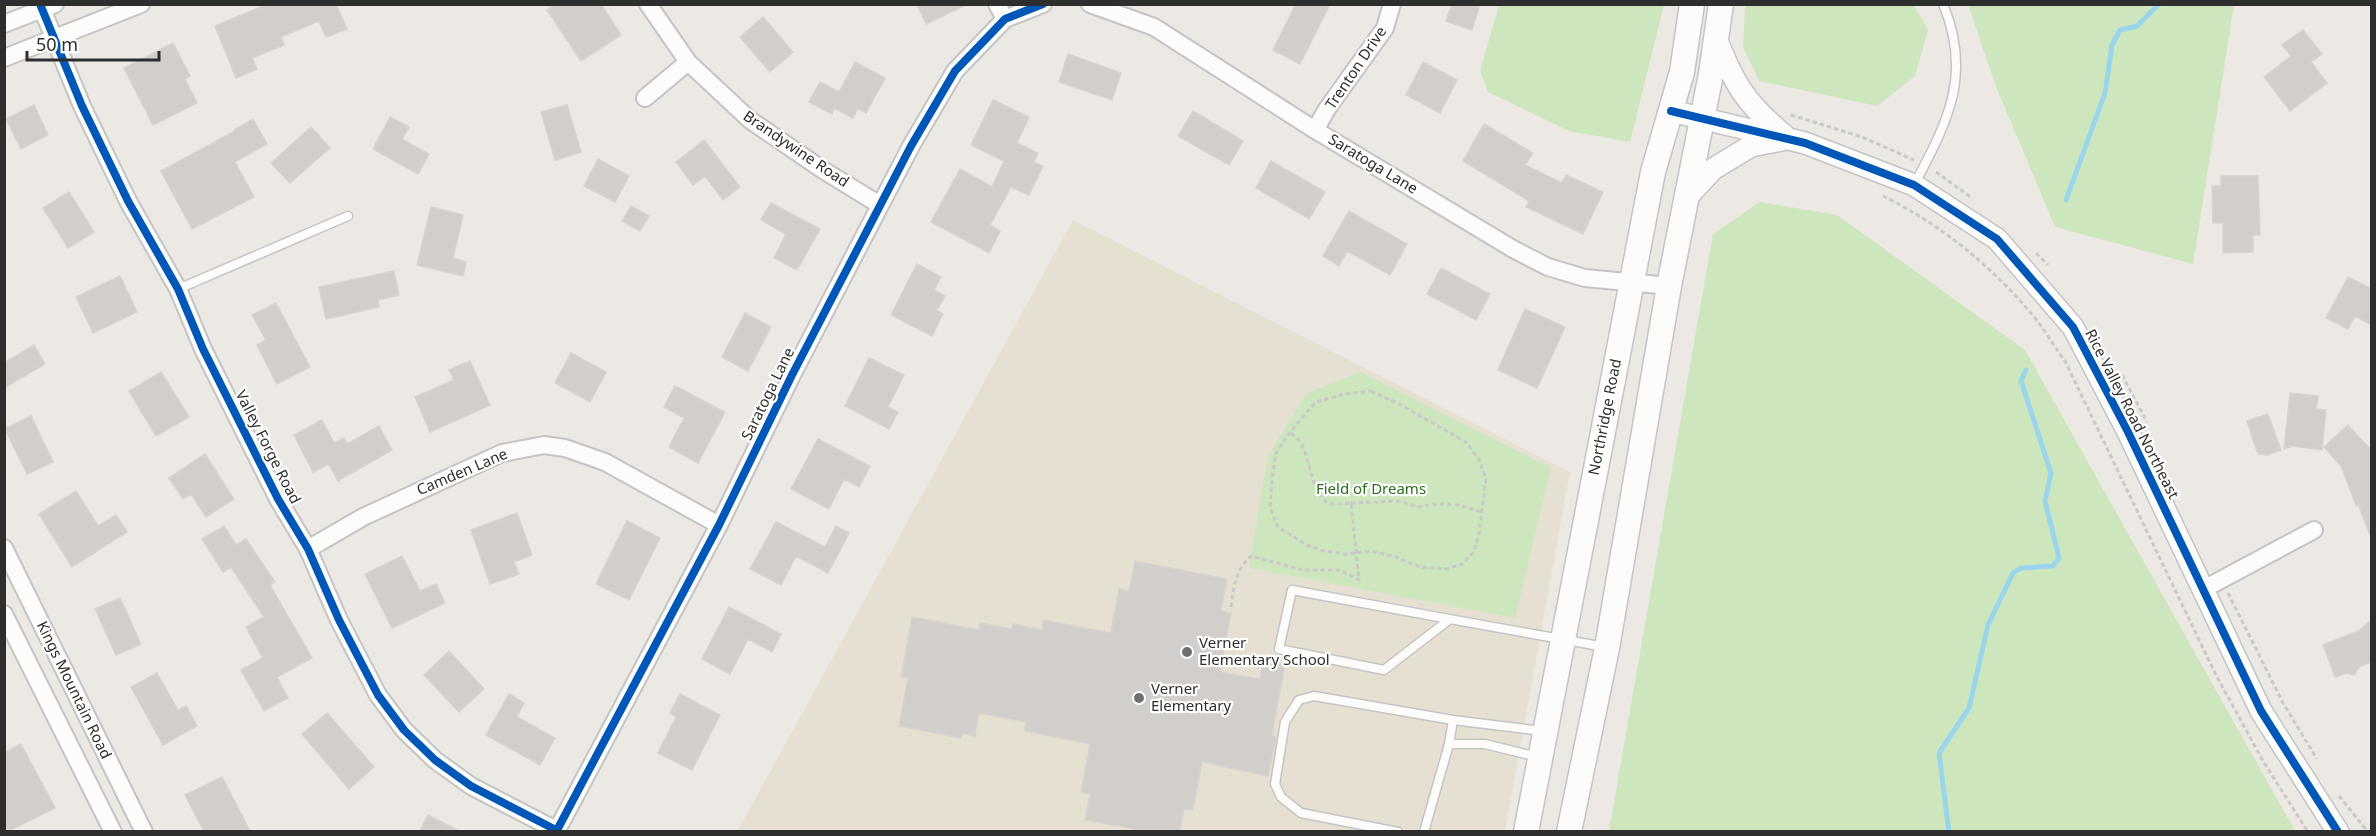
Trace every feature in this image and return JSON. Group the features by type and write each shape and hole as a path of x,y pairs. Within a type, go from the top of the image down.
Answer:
{"main road":[{"name":"Northridge Road","path":"1526,831 1653,172 1686,53 1692,4"},
{"path":"1569,831 1607,648 1669,286 1702,117 1721,4"}],"street":[{"path":"4,58 54,41 141,4"},
{"name":"Brandywine Road","path":"648,4 688,62 750,120 823,170 880,205"},
{"name":"Saratoga Lane","path":"556,831 719,525 792,375 880,205 955,71 1001,12 1043,4"},
{"name":"Saratoga Lane","path":"1090,4 1154,27 1316,130 1513,249 1548,267 1585,278 1669,286"},
{"name":"Trenton Drive","path":"1316,130 1327,109 1385,28 1392,4"},
{"path":"4,24 45,7"},
{"name":"Valley Forge Road","path":"45,7 54,41 128,201 178,289 203,349 278,499 308,549 339,620 378,695 404,730 435,760 471,786 556,831"},
{"path":"1716,39 1729,72 1745,98 1761,116 1789,139"},
{"path":"645,98 688,62"},
{"name":"Rice Valley Road Northeast","path":"1671,111 1805,143 1914,185 1997,239 2073,327 2128,432 2261,711 2338,831"},
{"path":"1687,197 1713,169 1751,146 1789,139"},
{"name":"Camden Lane","path":"308,549 363,517 502,453 544,446 565,448 605,462 719,525"},
{"path":"2202,590 2314,530"},
{"name":"Kings Mountain Road","path":"4,548 144,831"},
{"name":"Kings Mountain Road","path":"4,614 112,831"}],"lane":[{"path":"1914,185 1942,132 1954,90 1955,48 1942,4"},
{"path":"178,289 348,216"},
{"path":"1450,619 1384,670 1279,649 1292,590 1450,619 1563,640 1607,648"},
{"path":"1398,831 1301,813 1281,797 1275,784 1285,722 1299,700 1314,696 1453,720 1546,731"},
{"path":"1424,831 1449,744 1453,720"},
{"path":"1449,744 1485,744 1540,757"}],"path":[{"path":"1875,192 1925,218 1959,242 1992,272 2032,314 2065,361 2216,675 2263,761 2308,831"},
{"path":"1371,391 1466,442 1479,460 1486,479 1482,512 1474,552 1462,564 1447,568 1420,567 1396,557 1371,551 1346,554 1324,550 1307,545 1278,527 1270,508 1276,453 1290,432 1316,402 1345,394 1371,391"},
{"path":"1290,432 1300,442 1307,456 1315,487 1324,500 1332,504 1400,501 1417,507 1438,504 1458,505 1482,512"},
{"path":"1231,607 1234,585 1241,565 1251,556 1303,570 1340,570 1359,580 1351,503"}],"shaded area":[{"name":"Verner Elementary School","path":"1073,220 1570,472 1505,831 737,832"}],"green space":[{"path":"1499,5 1664,5 1630,142 1569,131 1488,92 1480,71"},
{"path":"1745,5 1914,5 1928,30 1915,76 1877,106 1759,81 1743,47"},
{"path":"1968,5 2234,5 2193,264 2055,227 1997,89"},
{"path":"1760,202 1837,215 2025,350 2295,831 1609,831 1713,234"},
{"name":"Field of Dreams","path":"1361,372 1551,468 1515,618 1249,568 1268,456 1307,393"}],"building":[{"path":"268,4 336,4 347,29 326,37 319,21 281,37 284,45 252,58 257,69 236,78 215,26"},
{"path":"556,4 601,4 621,35 581,61 547,10"},
{"path":"917,4 968,4 926,24"},
{"path":"1296,4 1330,4 1300,64 1273,50"},
{"path":"1452,4 1480,4 1472,30 1446,21"},
{"path":"763,17 793,52 770,72 740,37"},
{"path":"2303,30 2322,54 2311,62 2327,83 2290,111 2264,77 2291,56 2282,45"},
{"path":"173,43 190,76 185,79 197,103 153,125 124,68"},
{"path":"1068,54 1121,73 1112,100 1059,82"},
{"path":"855,62 885,78 866,113 858,108 853,118 834,108 832,114 809,102 820,82 839,92"},
{"path":"1423,62 1457,80 1440,113 1406,95"},
{"path":"993,100 1029,117 1017,143 1038,153 1034,162 1043,166 1029,195 1011,187 990,225 1000,231 989,253 931,222 960,169 992,187 1004,161 971,145"},
{"path":"34,105 48,135 21,149 6,119"},
{"path":"567,105 581,152 555,160 541,112"},
{"path":"1193,111 1243,141 1229,165 1178,136"},
{"path":"390,117 409,127 402,139 429,154 418,174 373,149"},
{"path":"253,119 267,144 235,162 254,197 192,229 161,171"},
{"path":"1484,124 1533,153 1525,165 1562,183 1566,175 1603,192 1583,234 1526,207 1529,201 1463,161"},
{"path":"311,127 330,148 290,183 271,163"},
{"path":"704,140 740,187 723,200 705,176 693,185 676,162"},
{"path":"598,159 629,176 615,202 584,186"},
{"path":"1271,161 1325,192 1309,219 1256,188"},
{"path":"2221,176 2258,176 2260,235 2253,235 2253,252 2223,253 2223,223 2213,223 2212,186 2221,186"},
{"path":"69,192 94,232 68,248 43,208"},
{"path":"771,203 820,229 797,270 774,258 786,234 761,220"},
{"path":"631,206 649,216 640,231 622,221"},
{"path":"431,207 463,215 453,258 466,262 463,276 417,265"},
{"path":"1349,211 1407,244 1390,275 1347,251 1339,266 1323,256"},
{"path":"917,264 941,277 934,290 945,296 937,310 943,314 932,336 891,315"},
{"path":"1441,268 1490,294 1476,320 1427,294"},
{"path":"394,271 399,295 378,300 379,307 326,319 319,287"},
{"path":"120,276 137,312 93,333 76,297"},
{"path":"2348,277 2372,289 2372,325 2355,316 2348,329 2326,318"},
{"path":"276,303 310,367 277,384 257,345 266,340 252,315"},
{"path":"1525,309 1565,327 1537,388 1498,370"},
{"path":"745,313 771,327 748,371 722,357"},
{"path":"34,345 45,364 4,388 4,363"},
{"path":"571,353 606,372 590,402 555,383"},
{"path":"869,358 904,375 888,407 898,412 889,429 845,406"},
{"path":"470,361 490,405 430,432 415,397 454,380 449,370"},
{"path":"161,372 189,417 156,436 129,391"},
{"path":"675,386 725,412 698,463 669,447 684,418 664,407"},
{"path":"2290,393 2318,396 2316,409 2326,410 2322,450 2293,446 2284,449"},
{"path":"2268,414 2281,450 2267,455 2258,454 2247,421"},
{"path":"31,416 53,462 27,474 5,429"},
{"path":"322,420 334,443 344,438 347,444 379,426 392,450 338,481 329,464 313,472 294,435"},
{"path":"2348,425 2372,451 2372,535 2370,535 2358,504 2356,505 2341,466 2324,447"},
{"path":"818,439 870,466 859,487 844,479 829,509 791,489"},
{"path":"205,454 234,499 206,517 191,494 183,499 169,478"},
{"path":"76,491 98,526 116,515 127,532 72,567 39,514"},
{"path":"517,513 532,555 514,562 519,574 490,584 471,530"},
{"path":"627,521 660,538 629,600 596,584"},
{"path":"776,522 825,547 836,526 849,533 828,573 796,556 781,585 750,569"},
{"path":"224,526 236,545 246,539 275,582 270,585 312,658 277,677 288,698 264,711 241,670 263,658 246,627 264,617 231,567 223,572 202,539"},
{"path":"402,556 420,591 436,584 445,603 392,628 365,574"},
{"name":"Verner Elementary","path":"1135,561 1227,579 1221,611 1231,613 1220,672 1260,679 1263,661 1285,665 1272,734 1276,738 1268,776 1202,762 1193,810 1184,809 1180,831 1146,831 1085,820 1090,794 1081,792 1090,744 1025,731 1026,722 979,713 975,736 962,733 961,738 899,726 908,678 901,677 912,617 979,630 980,623 1012,629 1013,624 1042,630 1043,620 1111,633 1119,589 1129,591"},
{"path":"120,598 141,644 116,655 95,609"},
{"path":"729,607 781,634 772,652 748,639 730,674 702,659"},
{"path":"2372,620 2372,662 2360,666 2354,675 2347,673 2335,677 2323,645 2358,631"},
{"path":"449,651 484,689 459,712 424,675"},
{"path":"157,673 178,710 186,706 197,726 163,745 131,687"},
{"path":"509,694 524,703 517,717 555,738 540,765 486,735"},
{"path":"680,694 720,715 692,770 658,753 676,717 670,713"},
{"path":"327,713 374,767 349,789 302,734"},
{"path":"21,744 55,808 9,831 4,823 4,753"},
{"path":"222,777 250,831 204,831 185,795"},
{"path":"428,815 459,831 420,831"}],"waterway":[{"path":"2066,200 2105,93 2112,45 2120,30 2137,26 2159,4"},
{"path":"1949,832 1939,753 1969,708 1988,625 2013,573 2021,568 2053,566 2059,558 2045,501 2051,473 2021,381 2026,370"}],"cycle path":[{"path":"40,4 82,106 128,201 178,289 203,349 278,499 308,549 339,620 378,695 404,730 435,760 471,786 556,830"},
{"path":"556,832 719,525 792,375 911,146 955,71 1005,19 1043,4"},
{"path":"1671,111 1805,143 1914,185 1997,239 2073,327 2128,432 2261,711 2338,832"}],"place":[{"name":"Verner Elementary School","path":"1187,652"},
{"name":"Verner Elementary","path":"1139,698"}]}
